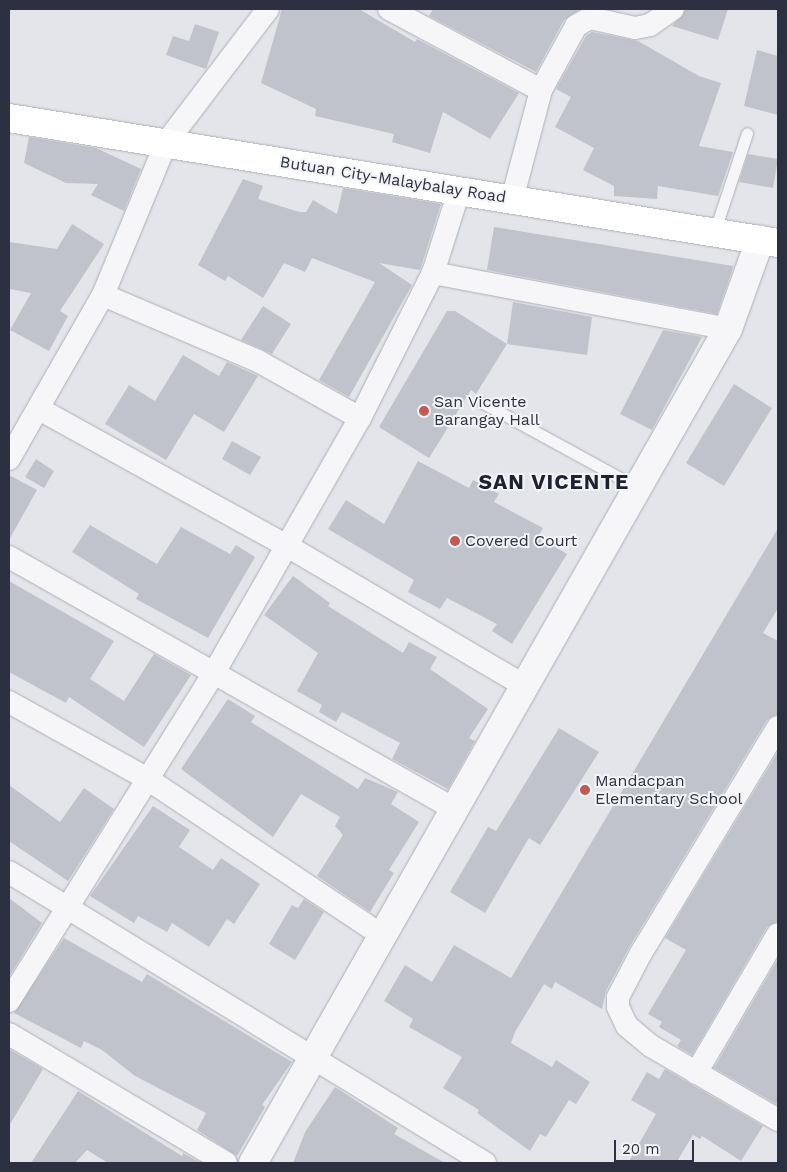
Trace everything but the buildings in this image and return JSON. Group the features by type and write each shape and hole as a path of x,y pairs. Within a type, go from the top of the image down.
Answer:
{"main road":[{"name":"Butuan City-Malaybalay Road","path":"9,118 769,241"}],"street":[{"path":"9,459 104,295 166,143 268,9"},
{"path":"389,9 541,90"},
{"path":"512,200 541,90 582,21 590,18 635,28 650,25 673,9"},
{"path":"9,1001 146,778 215,671 289,547 360,418 433,273 459,191"},
{"path":"253,1163 456,810 728,329 769,241"},
{"path":"433,273 728,329"},
{"path":"104,295 258,361 360,418"},
{"path":"38,409 289,547 525,686"},
{"path":"9,557 215,671 456,810"},
{"path":"9,702 146,778 383,936"},
{"path":"778,727 640,953 618,997 618,1007 628,1026 651,1046 778,1120"},
{"path":"9,872 68,905 314,1059 485,1163"},
{"path":"696,1073 778,934"},
{"path":"9,1034 226,1163"}],"lane":[{"path":"714,232 747,133"},
{"path":"483,403 639,488"}],"place":[{"name":"San Vicente Barangay Hall","path":"424,411"},
{"name":"Covered Court","path":"455,541"},
{"name":"Mandacpan Elementary School","path":"585,790"}],"district":[{"name":"SAN VICENTE","path":"554,482"}]}
